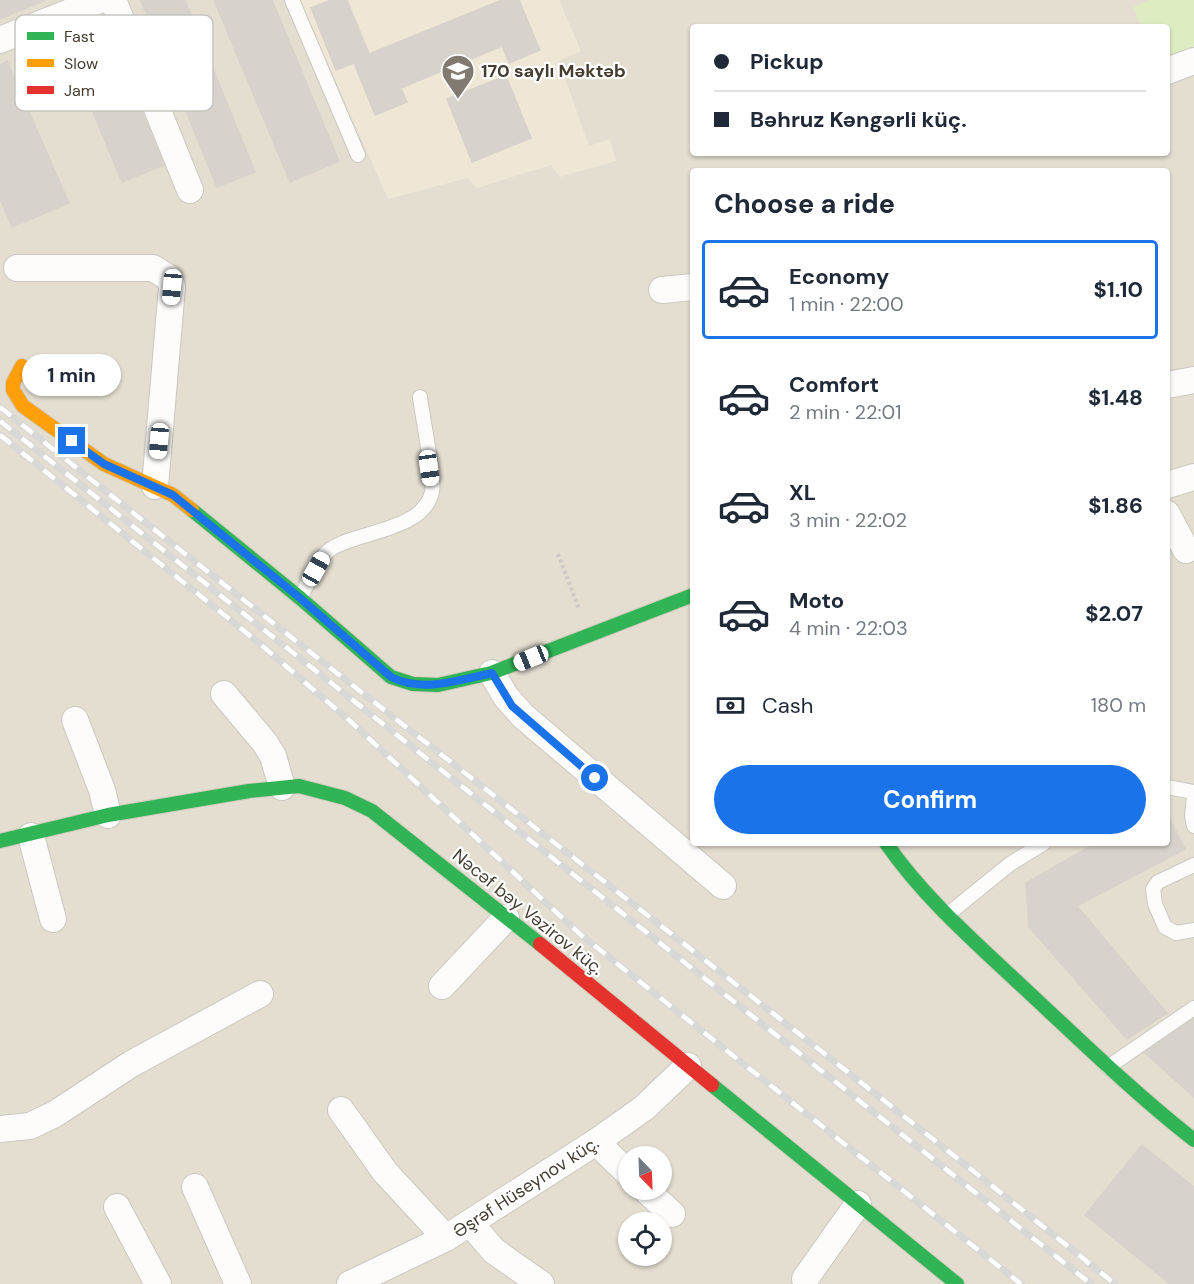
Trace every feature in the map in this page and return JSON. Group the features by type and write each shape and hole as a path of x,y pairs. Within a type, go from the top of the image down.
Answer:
{"street":[{"path":"62,15 100,0"},
{"path":"113,0 119,15"},
{"path":"0,40 15,34"},
{"path":"1170,70 1194,62"},
{"path":"158,111 190,190"},
{"path":"16,268 153,268 169,278 172,287 155,486"},
{"path":"663,290 690,287"},
{"path":"22,366 13,383 13,390 23,406 104,464 173,495 300,598 391,677 404,683 426,685 492,673 690,596"},
{"path":"1170,384 1194,380"},
{"path":"1170,484 1194,477"},
{"path":"1170,520 1186,550"},
{"path":"492,673 506,697 523,716 723,886"},
{"path":"224,694 265,743 273,756 282,787"},
{"path":"75,720 102,790 108,816"},
{"name":"Nəcəf bəy Vəzirov küç.","path":"0,841 31,836 108,816 282,787 319,789 345,798 372,811 957,1284"},
{"path":"31,836 53,919"},
{"path":"887,846 912,879 947,915 1108,1067 1163,1117 1194,1140"},
{"path":"442,986 506,918"},
{"path":"0,1129 30,1126 55,1114 131,1064 260,994"},
{"name":"Əşrəf Hüseynov küç.","path":"350,1284 446,1238 596,1142 644,1108 688,1066"},
{"path":"341,1110 385,1172 446,1238"},
{"path":"596,1142 618,1163"},
{"path":"195,1187 238,1284"},
{"path":"657,1200 670,1212"},
{"path":"806,1279 858,1204"},
{"path":"117,1207 158,1284"},
{"path":"470,1223 494,1251 534,1282"}],"lane":[{"path":"291,0 358,156"},
{"path":"300,598 325,554 338,546 371,536 414,516 426,507 432,491 420,397"},
{"path":"1170,789 1194,794 1192,816 1194,826"},
{"path":"947,915 1010,864 1039,846"},
{"path":"1194,865 1158,882 1153,889 1155,904 1165,927 1176,933 1194,930"},
{"path":"1108,1067 1194,1008"}],"path":[{"path":"558,554 589,635"}],"shaded area":[{"path":"0,0 1194,0 1194,1284 0,1284"},
{"name":"170 saylı Məktəb","path":"300,0 559,0 581,51 559,61 589,146 610,139 616,161 560,177 551,165 477,188 467,178 388,199"}],"green space":[{"path":"1151,0 1194,0 1194,49 1170,57 1170,24 1140,24 1134,7"}],"building":[{"path":"0,0 45,0 0,19"},
{"path":"185,0 191,15 147,15 141,1"},
{"path":"214,0 272,0 339,161 290,182"},
{"path":"331,0 347,0 369,54 502,0 519,0 540,50 509,63 502,46 401,88 407,102 375,115 354,63 336,70 311,8"},
{"path":"7,61 15,79 15,111 29,111 69,203 12,227 0,199 0,65"},
{"path":"213,69 255,172 217,187 186,111 213,111"},
{"path":"506,76 531,138 472,162 447,99"},
{"path":"92,111 142,111 164,165 122,182"},
{"path":"1170,819 1185,849 1077,906 1167,1013 1127,1039 1029,927 1026,883 1091,846 1170,846"},
{"path":"1193,1018 1194,1020 1194,1097 1144,1052"},
{"path":"1142,1145 1194,1187 1194,1284 1170,1284 1085,1215"}],"railway":[{"path":"0,407 1115,1284"},
{"path":"0,421 1091,1284"},
{"path":"0,435 259,643 350,721 581,935 1021,1284"}],"traffic: fast":[{"path":"192,510 300,598 391,677 413,684 438,685 491,673 690,596"},
{"path":"0,841 108,815 249,791 299,786 345,798 372,811 540,944"},
{"path":"888,846 933,901 969,936 1087,1047 1194,1140"},
{"path":"712,1085 957,1284"}],"traffic: slow":[{"path":"22,366 13,383 13,390 23,406 104,464 173,495 192,510"}],"traffic: jam":[{"path":"540,944 712,1085"}],"place":[{"name":"170 saylı Məktəb","path":"458,100"}],"route":[{"path":"72,441 104,464 173,495 300,598 391,677 404,683 426,685 492,673 512,706 595,778"}]}
